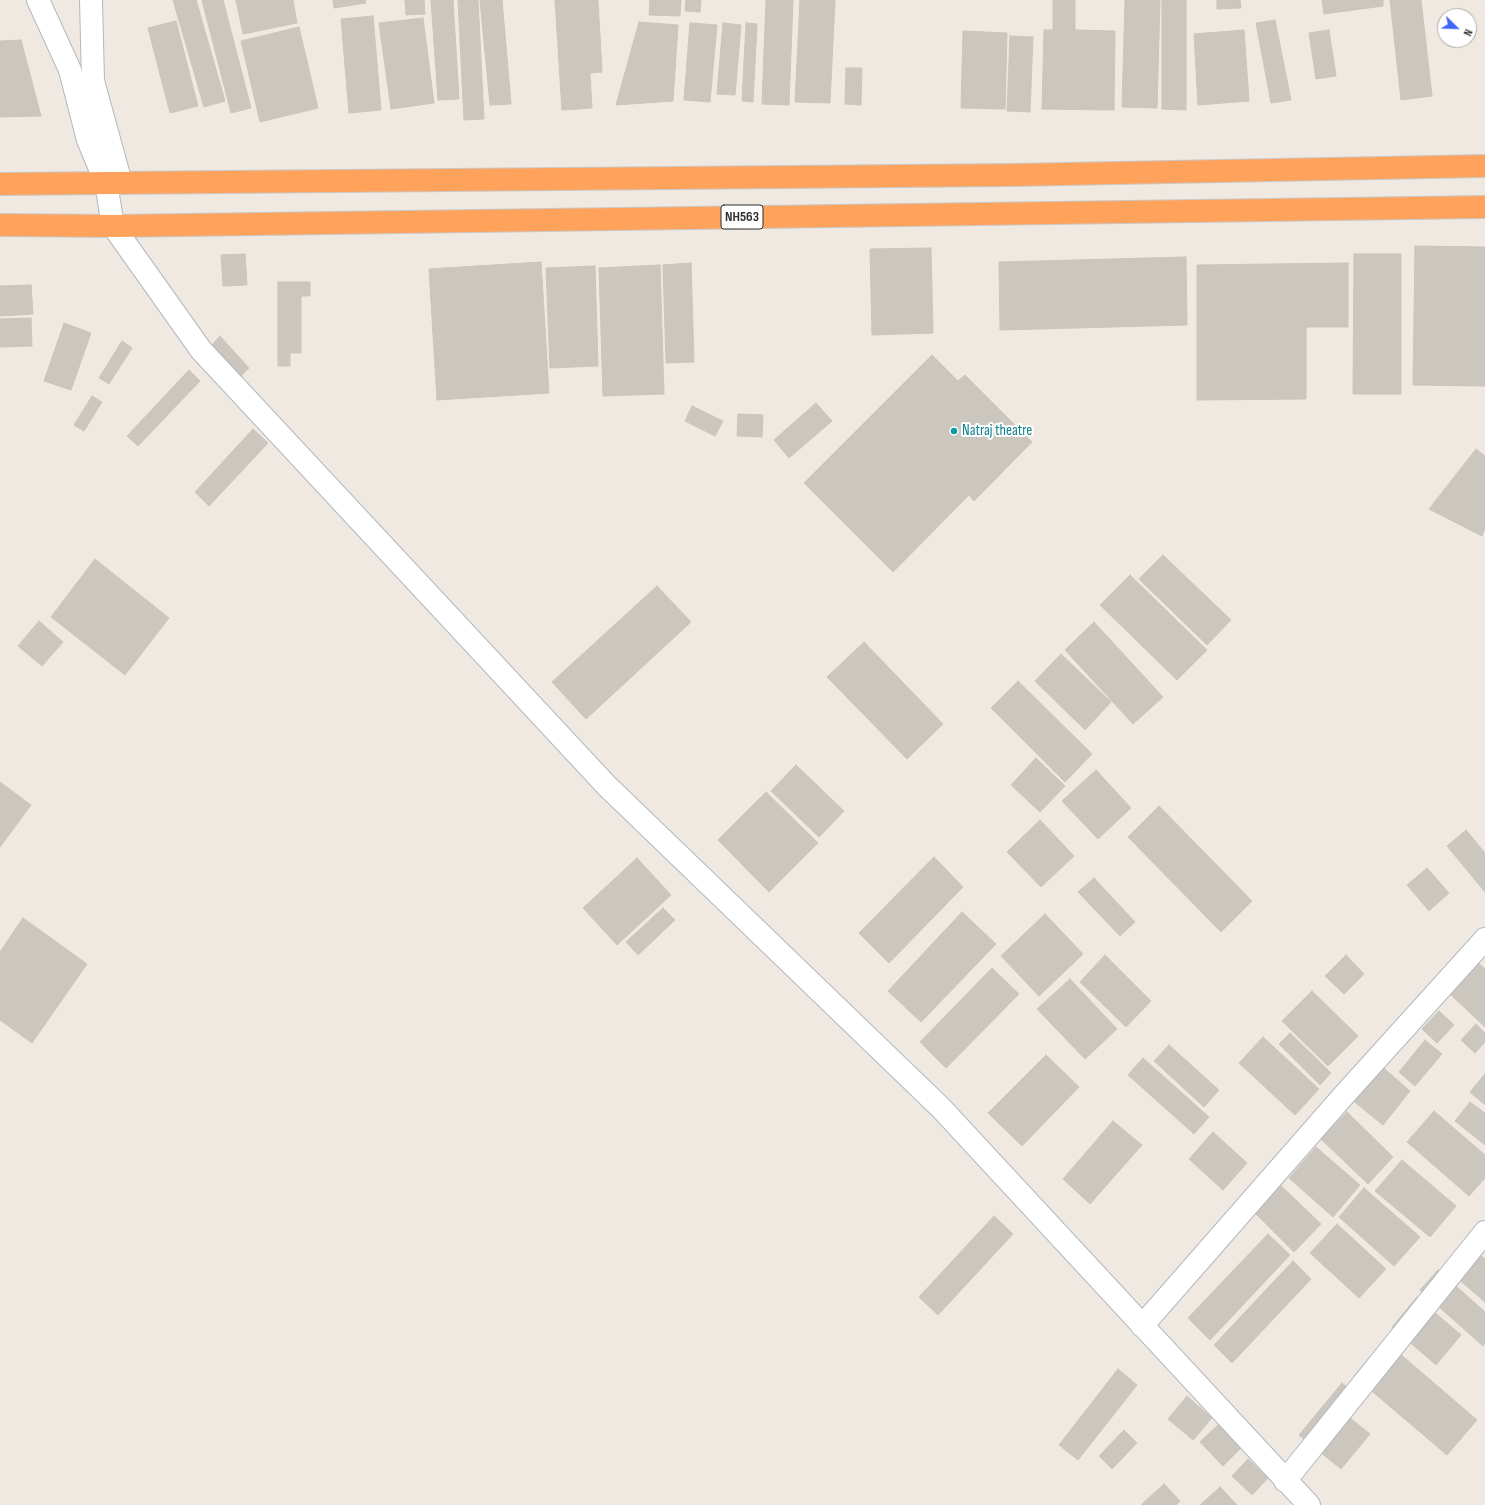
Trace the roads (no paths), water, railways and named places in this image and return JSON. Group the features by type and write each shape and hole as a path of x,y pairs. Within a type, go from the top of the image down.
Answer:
{"highway":[{"path":"0,184 1004,175 1485,166"},
{"name":"NH563","path":"0,225 113,226 1485,207"}],"street":[{"path":"38,0 70,70 88,140 113,183"},
{"path":"91,0 93,81 113,183 113,226 200,350 619,797 941,1108 1308,1505"},
{"path":"1142,1326 1345,1094 1485,940"},
{"path":"1285,1481 1485,1232"}],"place":[{"name":"Natraj theatre","path":"954,431"}]}
